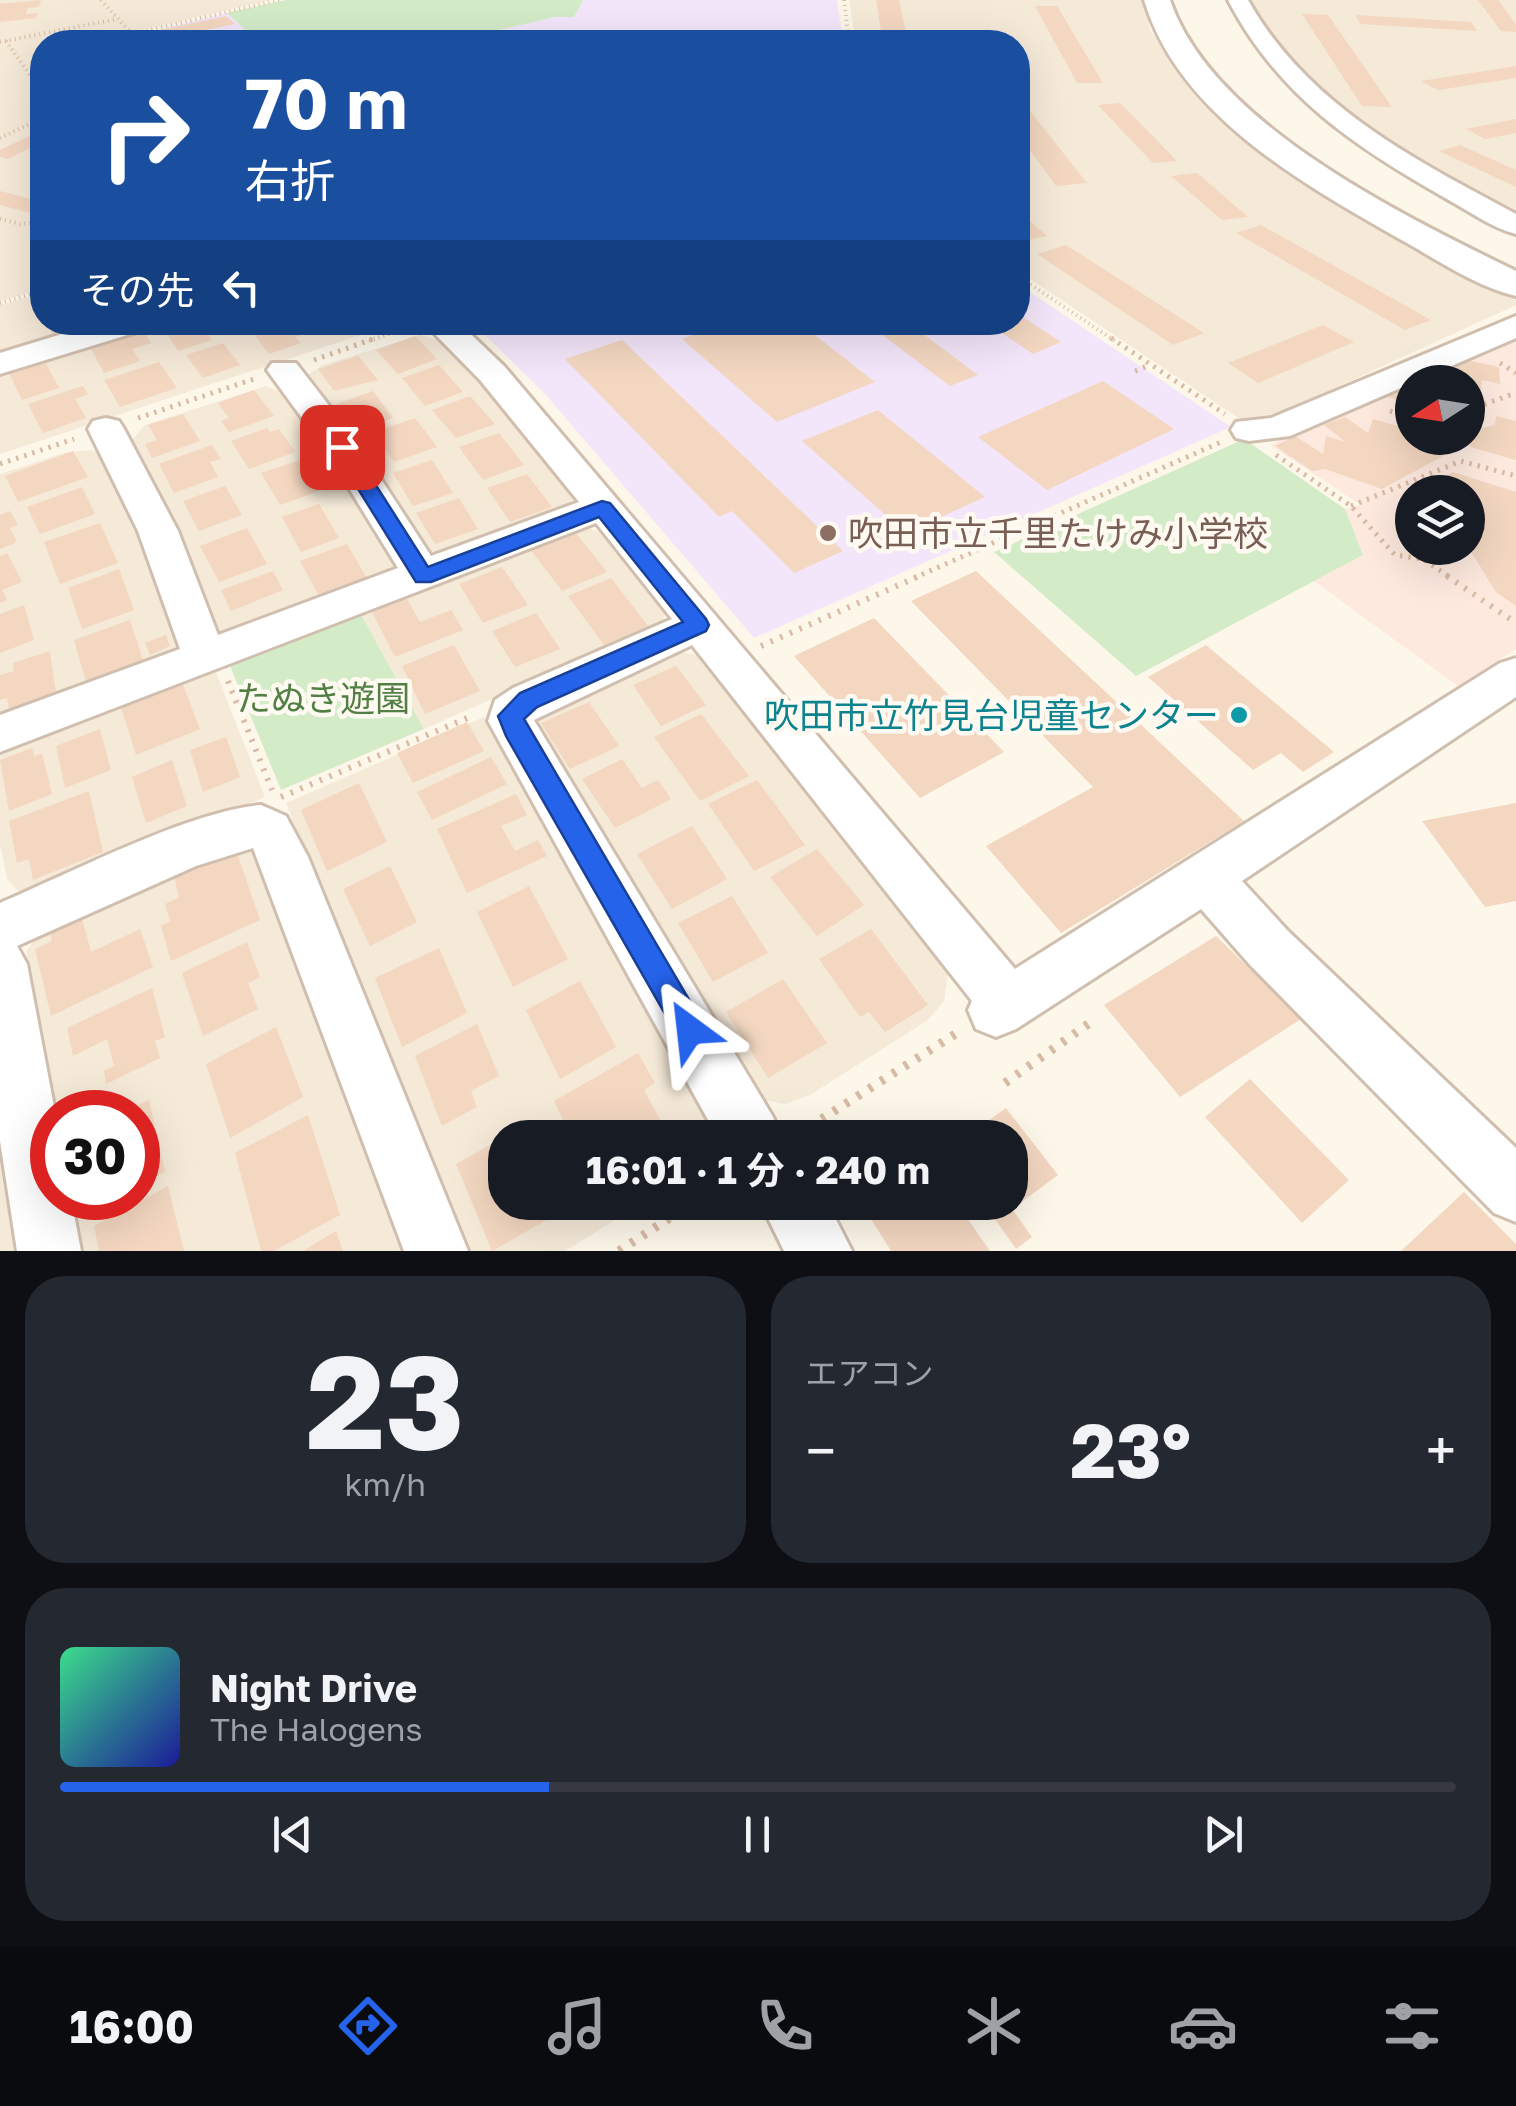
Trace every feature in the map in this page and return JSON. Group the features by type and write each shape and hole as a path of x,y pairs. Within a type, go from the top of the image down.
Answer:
{"street":[{"path":"1157,0 1171,38 1208,86 1251,125 1298,162 1386,216 1516,285"},
{"path":"1180,0 1198,40 1239,90 1276,122 1320,156 1408,210 1516,267"},
{"path":"1238,0 1250,30 1290,75 1340,116 1418,171 1516,225"},
{"path":"1249,430 1278,428 1516,326"},
{"path":"0,364 94,335"},
{"path":"452,335 522,407 1002,1006 1516,676"},
{"path":"284,370 334,435 424,577"},
{"path":"106,429 158,531 205,657"},
{"path":"0,734 602,508"},
{"path":"698,625 528,700 511,712 514,730 742,1120"},
{"path":"0,928 215,836 258,824 266,828 283,857 436,1251"},
{"path":"1206,878 1269,948 1516,1192"},
{"path":"0,964 49,1251"},
{"path":"802,1220 820,1251"}],"path":[{"path":"101,0 128,30"},
{"path":"149,30 280,0"},
{"path":"844,0 848,30"},
{"path":"62,30 117,19"},
{"path":"30,37 3,42 30,77"},
{"path":"0,138 30,124"},
{"path":"0,219 30,223"},
{"path":"1030,284 1249,430 1256,441 1351,506 1395,555 1423,559 1516,622"},
{"path":"0,303 30,294"},
{"path":"0,464 384,335"},
{"path":"1135,372 1151,365"},
{"path":"1485,404 1516,393"},
{"path":"752,650 1249,430"},
{"path":"1351,506 1461,461 1516,476"},
{"path":"205,657 221,664 274,797 482,712 511,712"},
{"path":"822,1120 1002,1006"},
{"path":"1005,1083 1091,1022"},
{"path":"620,1251 667,1220"}],"shaded area":[{"path":"0,0 270,0 141,30 30,30 30,292 0,301"},
{"path":"583,0 837,0 841,30 499,30 555,17 574,17"},
{"path":"849,0 1143,0 1150,30 1192,92 1241,136 1300,182 1391,236 1516,300 1516,305 1283,412 1240,419 1030,279 1030,30 854,30"},
{"path":"1249,0 1516,0 1516,215 1429,169 1370,130 1299,74 1263,31"},
{"path":"227,13 245,30 158,30"},
{"name":"吹田市立千里たけみ小学校","path":"1030,292 1231,427 754,638 545,394 485,335 1030,335"},
{"path":"30,296 30,335 74,335 0,357 0,305"},
{"path":"119,335 361,335 0,454 0,371"},
{"path":"420,335 444,342 509,412 569,488 573,497 570,506 438,553 424,550 309,381 309,374 323,365"},
{"path":"1516,339 1516,649 1458,686 1314,581 1363,555 1345,509 1361,505 1270,445 1395,388 1395,455 1485,455 1485,365 1446,365 1501,340"},
{"path":"266,386 284,393 328,452 398,570 220,635 166,503 132,440 145,425"},
{"path":"64,453 101,453 124,493 179,640 170,655 0,720 0,474"},
{"path":"587,528 605,534 663,605 661,624 424,729 359,611 569,531"},
{"path":"676,651 702,656 944,962 948,974 944,1001 928,1020 810,1095 786,1104 767,1101 757,1093 535,724 536,718"},
{"path":"214,667 265,797 52,888 36,893 17,890 7,879 0,844 0,751"},
{"path":"484,717 711,1120 488,1120 488,1220 615,1220 565,1251 465,1251 286,803"},
{"path":"247,846 255,849 405,1251 79,1251 73,1220 160,1220 160,1090 48,1090 25,969 27,950 43,929"},
{"path":"0,1118 20,1251 0,1251"}],"green space":[{"path":"286,0 583,0 574,17 555,17 499,30 245,30 227,13"},
{"path":"1244,439 1345,509 1363,555 1136,676 994,552"},
{"name":"たぬき遊園","path":"359,611 424,729 281,790 228,661"}],"building":[{"path":"41,0 39,7 28,8 26,14 37,13 36,18 0,22 0,4"},
{"path":"876,0 899,0 905,30 881,30"},
{"path":"1478,0 1498,0 1516,24 1516,32 1501,31"},
{"path":"1035,6 1057,6 1103,83 1077,83"},
{"path":"1302,14 1328,15 1392,107 1362,106"},
{"path":"1356,15 1471,22 1477,31 1360,24"},
{"path":"226,16 235,24 205,30 160,30"},
{"path":"1516,66 1516,78 1438,90 1421,81"},
{"path":"1120,103 1177,161 1153,163 1098,105"},
{"path":"1030,111 1087,183 1056,186 1030,150"},
{"path":"1516,119 1516,133 1485,139 1466,129"},
{"path":"30,136 30,148 8,159 0,157 0,150"},
{"path":"1460,145 1516,170 1516,187 1439,151"},
{"path":"1197,173 1248,217 1222,220 1171,176"},
{"path":"0,191 30,199 30,213 0,205"},
{"path":"1030,221 1047,236 1030,240"},
{"path":"1261,225 1431,320 1405,330 1236,233"},
{"path":"1066,245 1204,333 1173,345 1037,254"},
{"path":"1030,322 1061,342 1033,354 1005,335 1030,335"},
{"path":"1323,325 1354,342 1258,383 1228,363"},
{"path":"135,335 146,335 151,343 132,349 140,361 104,373 91,349"},
{"path":"168,335 209,335 212,340 178,351"},
{"path":"254,335 301,335 295,337 301,343 269,354"},
{"path":"693,335 815,335 875,382 777,422 682,339"},
{"path":"882,335 924,335 978,375 950,386"},
{"path":"415,336 437,359 398,374 376,350"},
{"path":"622,340 843,551 794,573 732,511 719,517 565,359"},
{"path":"223,343 240,365 203,378 186,355"},
{"path":"358,356 378,380 334,391 318,369"},
{"path":"44,360 59,388 22,400 8,371"},
{"path":"1467,360 1499,367 1500,384 1485,381 1485,365 1455,365"},
{"path":"159,362 177,388 120,407 104,380"},
{"path":"439,365 463,392 425,406 402,378"},
{"path":"1103,381 1174,429 1047,490 978,437"},
{"path":"83,386 88,394 75,399 86,418 43,433 28,404"},
{"path":"254,390 274,416 229,432 221,421 229,418 218,403"},
{"path":"373,391 393,418 356,431 336,404"},
{"path":"470,396 495,424 456,438 432,410"},
{"path":"878,410 985,497 906,533 802,441"},
{"path":"183,414 200,441 152,458 145,444 157,440 148,425"},
{"path":"1496,416 1516,421 1516,460 1485,451 1485,428 1495,425"},
{"path":"1345,417 1368,433 1373,419 1395,425 1395,455 1445,455 1408,475 1395,475 1395,482 1382,489 1325,469 1312,471 1275,446 1295,436 1323,454 1326,436 1346,442 1324,425"},
{"path":"415,418 437,447 394,462 374,432"},
{"path":"267,428 270,432 279,429 295,452 249,469 231,441"},
{"path":"499,433 524,465 483,480 459,447"},
{"path":"212,445 221,459 210,462 218,477 174,493 159,464"},
{"path":"73,451 88,477 18,502 5,476"},
{"path":"300,460 309,476 318,473 327,488 280,505 261,473"},
{"path":"432,460 453,493 413,506 393,473"},
{"path":"527,474 552,507 510,522 487,488"},
{"path":"1485,482 1516,492 1516,606 1496,592 1479,565 1485,565"},
{"path":"225,486 242,515 199,531 183,501"},
{"path":"82,487 95,514 40,534 27,507"},
{"path":"459,498 478,529 435,544 416,513"},
{"path":"319,504 339,538 301,552 282,517"},
{"path":"10,511 18,525 10,528 17,542 0,549 0,515"},
{"path":"100,523 118,563 60,584 44,542"},
{"path":"571,527 607,572 562,591 527,545"},
{"path":"247,528 267,564 219,582 200,546"},
{"path":"347,544 368,580 320,598 300,561"},
{"path":"7,553 22,582 2,590 7,600 0,603 0,556"},
{"path":"502,567 528,605 483,623 459,584"},
{"path":"119,569 134,610 82,629 68,588"},
{"path":"273,571 283,590 231,611 221,590"},
{"path":"976,571 1244,821 1061,933 986,846 1093,787 911,601"},
{"path":"611,578 648,626 604,645 568,596"},
{"path":"406,597 420,622 451,610 463,630 395,657 371,610"},
{"path":"24,605 34,640 0,653 0,614"},
{"path":"536,613 560,649 515,667 492,631"},
{"path":"874,618 1004,752 920,798 794,656"},
{"path":"130,620 143,660 86,682 74,640"},
{"path":"166,635 170,646 150,655 145,643"},
{"path":"454,645 480,691 425,714 402,666"},
{"name":"吹田市立竹見台児童センター","path":"1206,645 1334,752 1303,772 1281,753 1253,770 1148,677"},
{"path":"50,651 56,694 9,709 7,698 0,700 0,675 14,671 13,663"},
{"path":"676,666 706,705 661,726 633,685"},
{"path":"180,677 200,729 136,755 119,701"},
{"path":"589,702 619,746 570,769 541,723"},
{"path":"701,714 749,776 700,801 654,737"},
{"path":"467,722 484,751 413,783 397,753"},
{"path":"100,729 111,770 65,788 56,746"},
{"path":"226,737 240,777 203,792 190,750"},
{"path":"32,748 34,756 42,753 52,794 9,811 0,760"},
{"path":"491,757 507,784 432,820 417,792"},
{"path":"622,759 642,788 658,780 671,799 615,828 582,779"},
{"path":"172,760 187,806 146,823 132,777"},
{"path":"757,780 805,845 754,871 708,804"},
{"path":"359,783 387,842 327,871 301,810"},
{"path":"89,791 103,852 33,880 29,859 17,863 9,821"},
{"path":"516,794 527,815 501,826 515,851 538,840 547,856 467,893 437,829"},
{"path":"1516,803 1516,901 1485,907 1422,821"},
{"path":"692,826 727,879 672,909 637,854"},
{"path":"817,849 864,905 817,936 770,877"},
{"path":"236,850 260,920 171,961 161,926 170,921 165,904 179,897 174,877"},
{"path":"390,866 417,922 370,946 343,889"},
{"path":"529,886 568,959 513,987 477,912"},
{"path":"732,896 768,953 713,982 678,923"},
{"path":"82,918 91,952 140,929 153,967 51,1016 35,949 52,941 50,933"},
{"path":"871,929 928,1005 885,1032 869,1012 860,1017 819,959"},
{"path":"1216,936 1301,1019 1180,1097 1104,1005"},
{"path":"247,942 260,977 248,983 258,1009 203,1036 182,973"},
{"path":"439,948 467,1013 402,1047 375,978"},
{"path":"783,979 827,1043 768,1078 726,1012"},
{"path":"580,981 616,1047 560,1079 526,1010"},
{"path":"152,988 165,1037 155,1041 160,1058 106,1084 104,1071 114,1066 107,1039 73,1056 67,1028"},
{"path":"477,1024 499,1076 471,1091 477,1107 442,1126 415,1056"},
{"path":"276,1027 303,1097 230,1138 206,1064"},
{"path":"638,1053 655,1083 644,1090 660,1120 563,1120 554,1101"},
{"path":"1250,1079 1349,1180 1302,1223 1205,1117"},
{"path":"1006,1108 1015,1120 989,1120"},
{"path":"308,1115 340,1215 274,1251 261,1251 235,1153"},
{"path":"1028,1136 1058,1175 1028,1197"},
{"path":"488,1146 488,1220 546,1220 492,1251 456,1164"},
{"path":"160,1150 165,1172 160,1175"},
{"path":"168,1186 184,1251 99,1251 94,1226 105,1220 160,1220 160,1190"},
{"path":"1464,1192 1516,1244 1516,1251 1401,1251"},
{"path":"872,1220 968,1220 990,1251 891,1251"},
{"path":"996,1220 1020,1220 1032,1237 1016,1249"},
{"path":"336,1231 343,1251 303,1251"}],"place":[{"name":"吹田市立千里たけみ小学校","path":"828,533"},
{"name":"吹田市立竹見台児童センター","path":"1239,715"}],"route":[{"path":"342,447 424,577 602,508 698,625 528,700 510,716 514,730 690,1030"}]}
